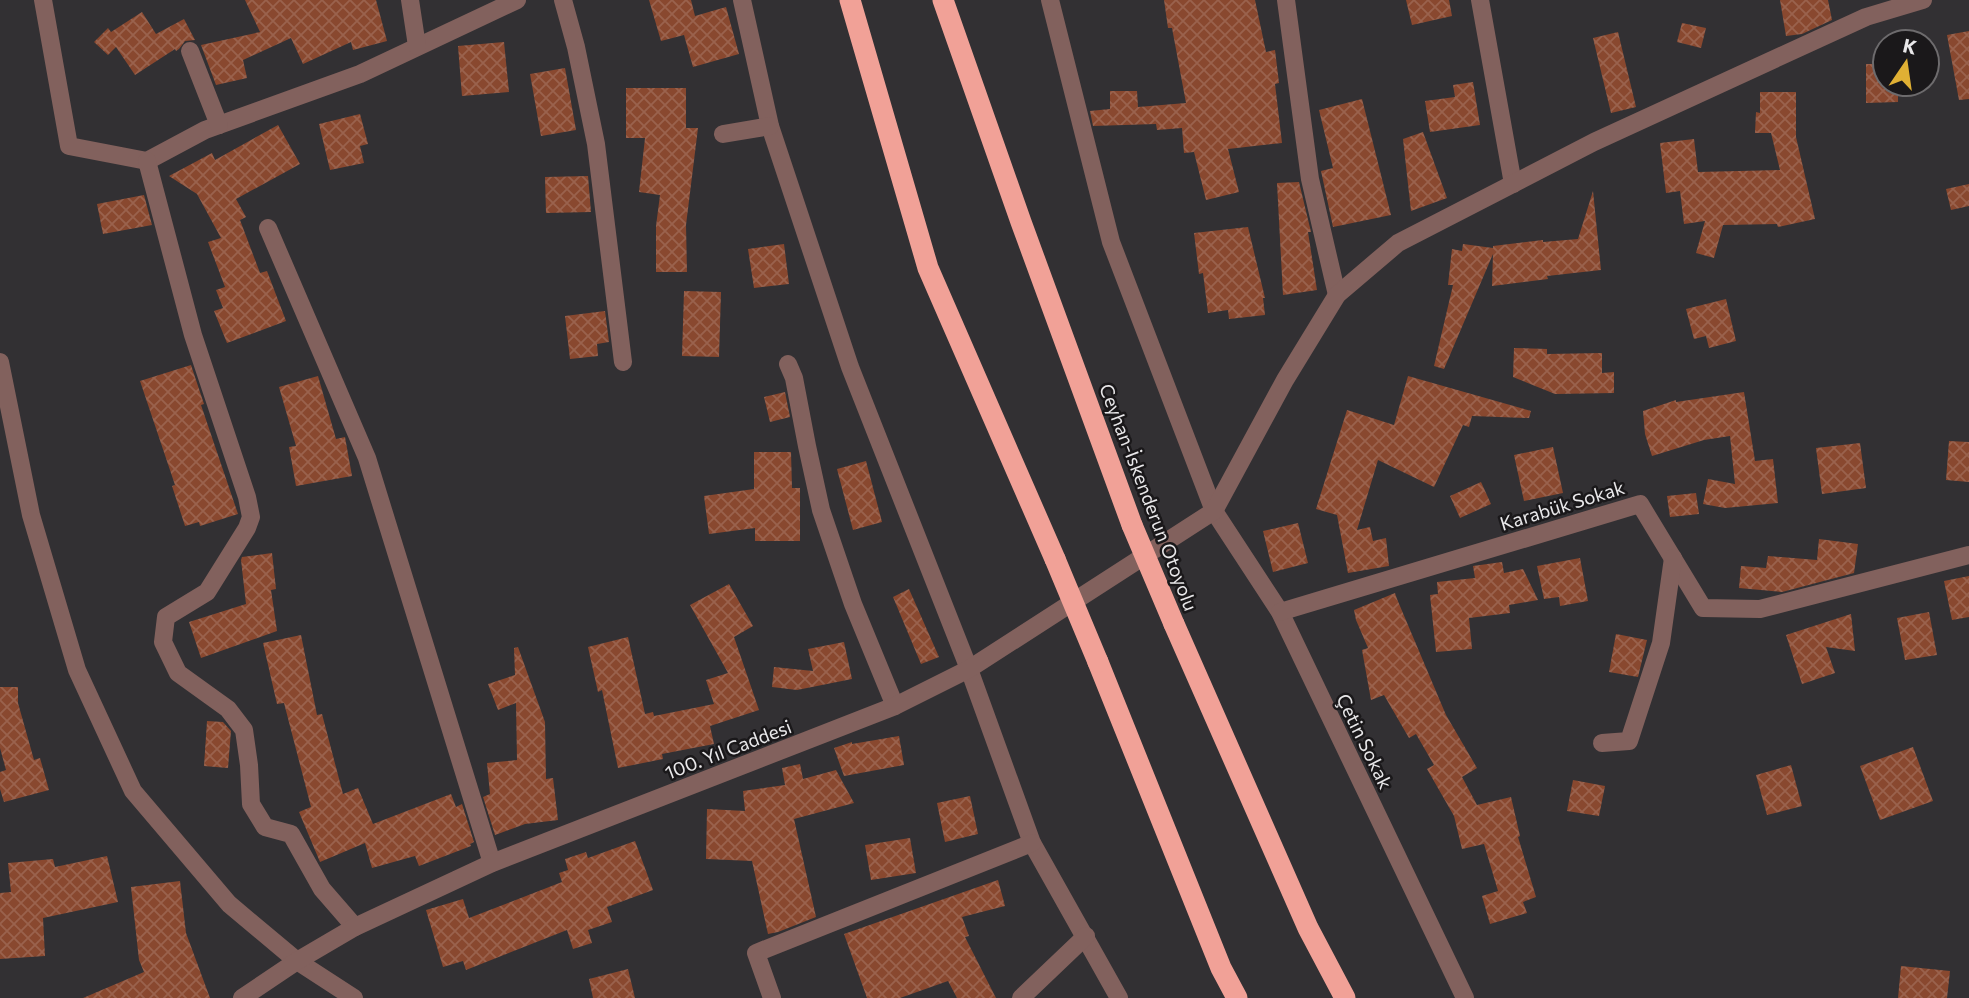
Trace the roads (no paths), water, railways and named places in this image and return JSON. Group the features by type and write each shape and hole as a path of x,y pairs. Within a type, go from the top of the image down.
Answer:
{"highway":[{"path":"850,0 928,268 1055,559 1221,968 1237,998"},
{"name":"Ceyhan-İskenderun Otoyolu","path":"943,0 1132,525 1308,928 1345,998"}],"street":[{"path":"43,0 69,146 147,160 205,130 360,74 517,0"},
{"path":"411,0 417,46"},
{"path":"563,0 576,47 596,144 623,362"},
{"path":"742,0 770,126 850,367 969,669 1032,843 1119,998"},
{"name":"Çetin Sokak","path":"1050,0 1111,242 1214,510 1280,612 1465,998"},
{"path":"1286,0 1311,179 1337,295"},
{"path":"1480,0 1513,184"},
{"path":"1214,510 1285,380 1337,295 1398,243 1594,142 1866,17 1923,0"},
{"path":"190,51 219,125"},
{"path":"723,134 770,126"},
{"path":"147,160 193,335 247,497 251,517 242,537 207,592 166,617 163,642 178,673 229,709 244,730 251,804 265,827 291,834 322,889 355,927"},
{"path":"268,228 367,458 492,863"},
{"path":"0,362 4,405 31,515 77,670 134,791 229,904 297,961 354,998"},
{"path":"788,364 794,378 821,510 853,604 895,706"},
{"name":"Karabük Sokak","path":"1280,612 1640,504 1703,608 1760,609 1969,555"},
{"name":"100. Yıl Caddesi","path":"242,998 355,927 492,863 895,706 969,669 1214,510"},
{"path":"1602,743 1629,741 1661,643 1673,558"},
{"path":"772,998 756,953 1032,843"},
{"path":"1021,998 1086,936"}]}
